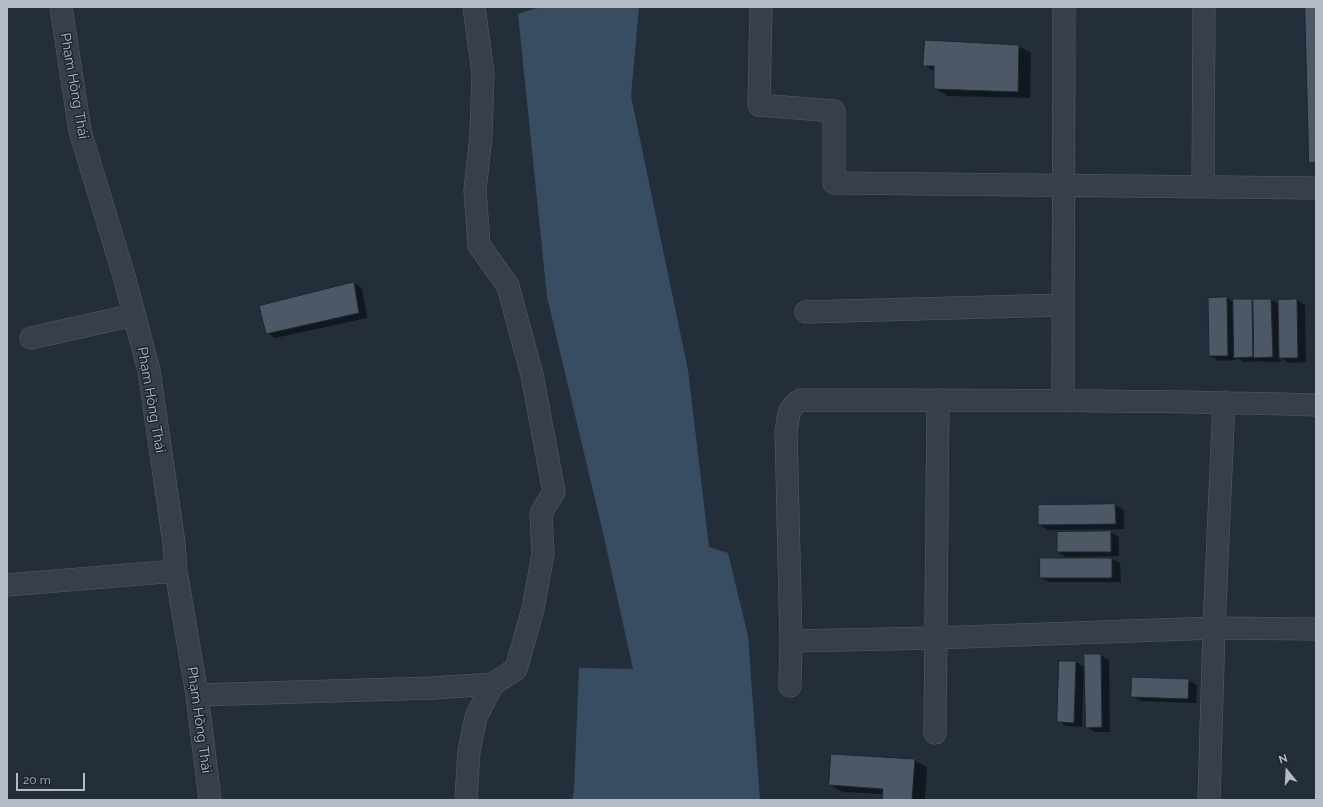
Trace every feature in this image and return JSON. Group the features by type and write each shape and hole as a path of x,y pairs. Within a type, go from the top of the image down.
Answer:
{"street":[{"name":"Phạm Hồng Thái","path":"61,7 80,131 149,371 174,543 176,571 197,695 210,800"},
{"path":"197,695 434,688 493,684 516,669 533,609 543,554 541,514 554,492 532,375 508,286 479,245 475,190 481,136 483,73 474,7"},
{"path":"761,7 759,105 834,111 834,184 1316,188"},
{"path":"1063,401 1064,7"},
{"path":"1203,187 1204,7"},
{"path":"806,312 1063,305"},
{"path":"31,338 134,315"},
{"path":"790,686 791,641 786,431 790,408 795,403 802,400 938,400 1224,402 1316,405"},
{"path":"936,733 938,400"},
{"path":"1209,800 1214,628 1224,402"},
{"path":"7,586 176,571"},
{"path":"791,641 936,638 1214,628 1316,629"},
{"path":"466,800 469,751 476,717 493,684"}],"water":[{"path":"540,7 639,7 631,96 688,370 709,547 728,553 748,636 760,800 572,800 574,791 579,668 633,669 603,533 547,297 518,14"}],"building":[{"path":"1305,7 1316,7 1316,162 1309,163"},
{"path":"925,40 1019,45 1018,92 934,89 934,66 923,66"},
{"path":"354,282 359,313 266,334 259,306"},
{"path":"1227,297 1228,356 1209,356 1208,298"},
{"path":"1233,299 1252,299 1253,357 1234,358"},
{"path":"1253,299 1271,299 1273,357 1254,358"},
{"path":"1297,299 1298,358 1279,358 1278,300"},
{"path":"1115,504 1116,524 1038,525 1038,505"},
{"path":"1111,531 1111,552 1057,552 1057,532"},
{"path":"1040,558 1112,558 1112,578 1040,578"},
{"path":"1084,654 1101,654 1102,727 1086,728"},
{"path":"1059,661 1076,661 1074,723 1057,722"},
{"path":"1132,677 1189,679 1188,699 1131,697"},
{"path":"831,754 915,759 912,800 882,800 883,789 829,785"}]}
